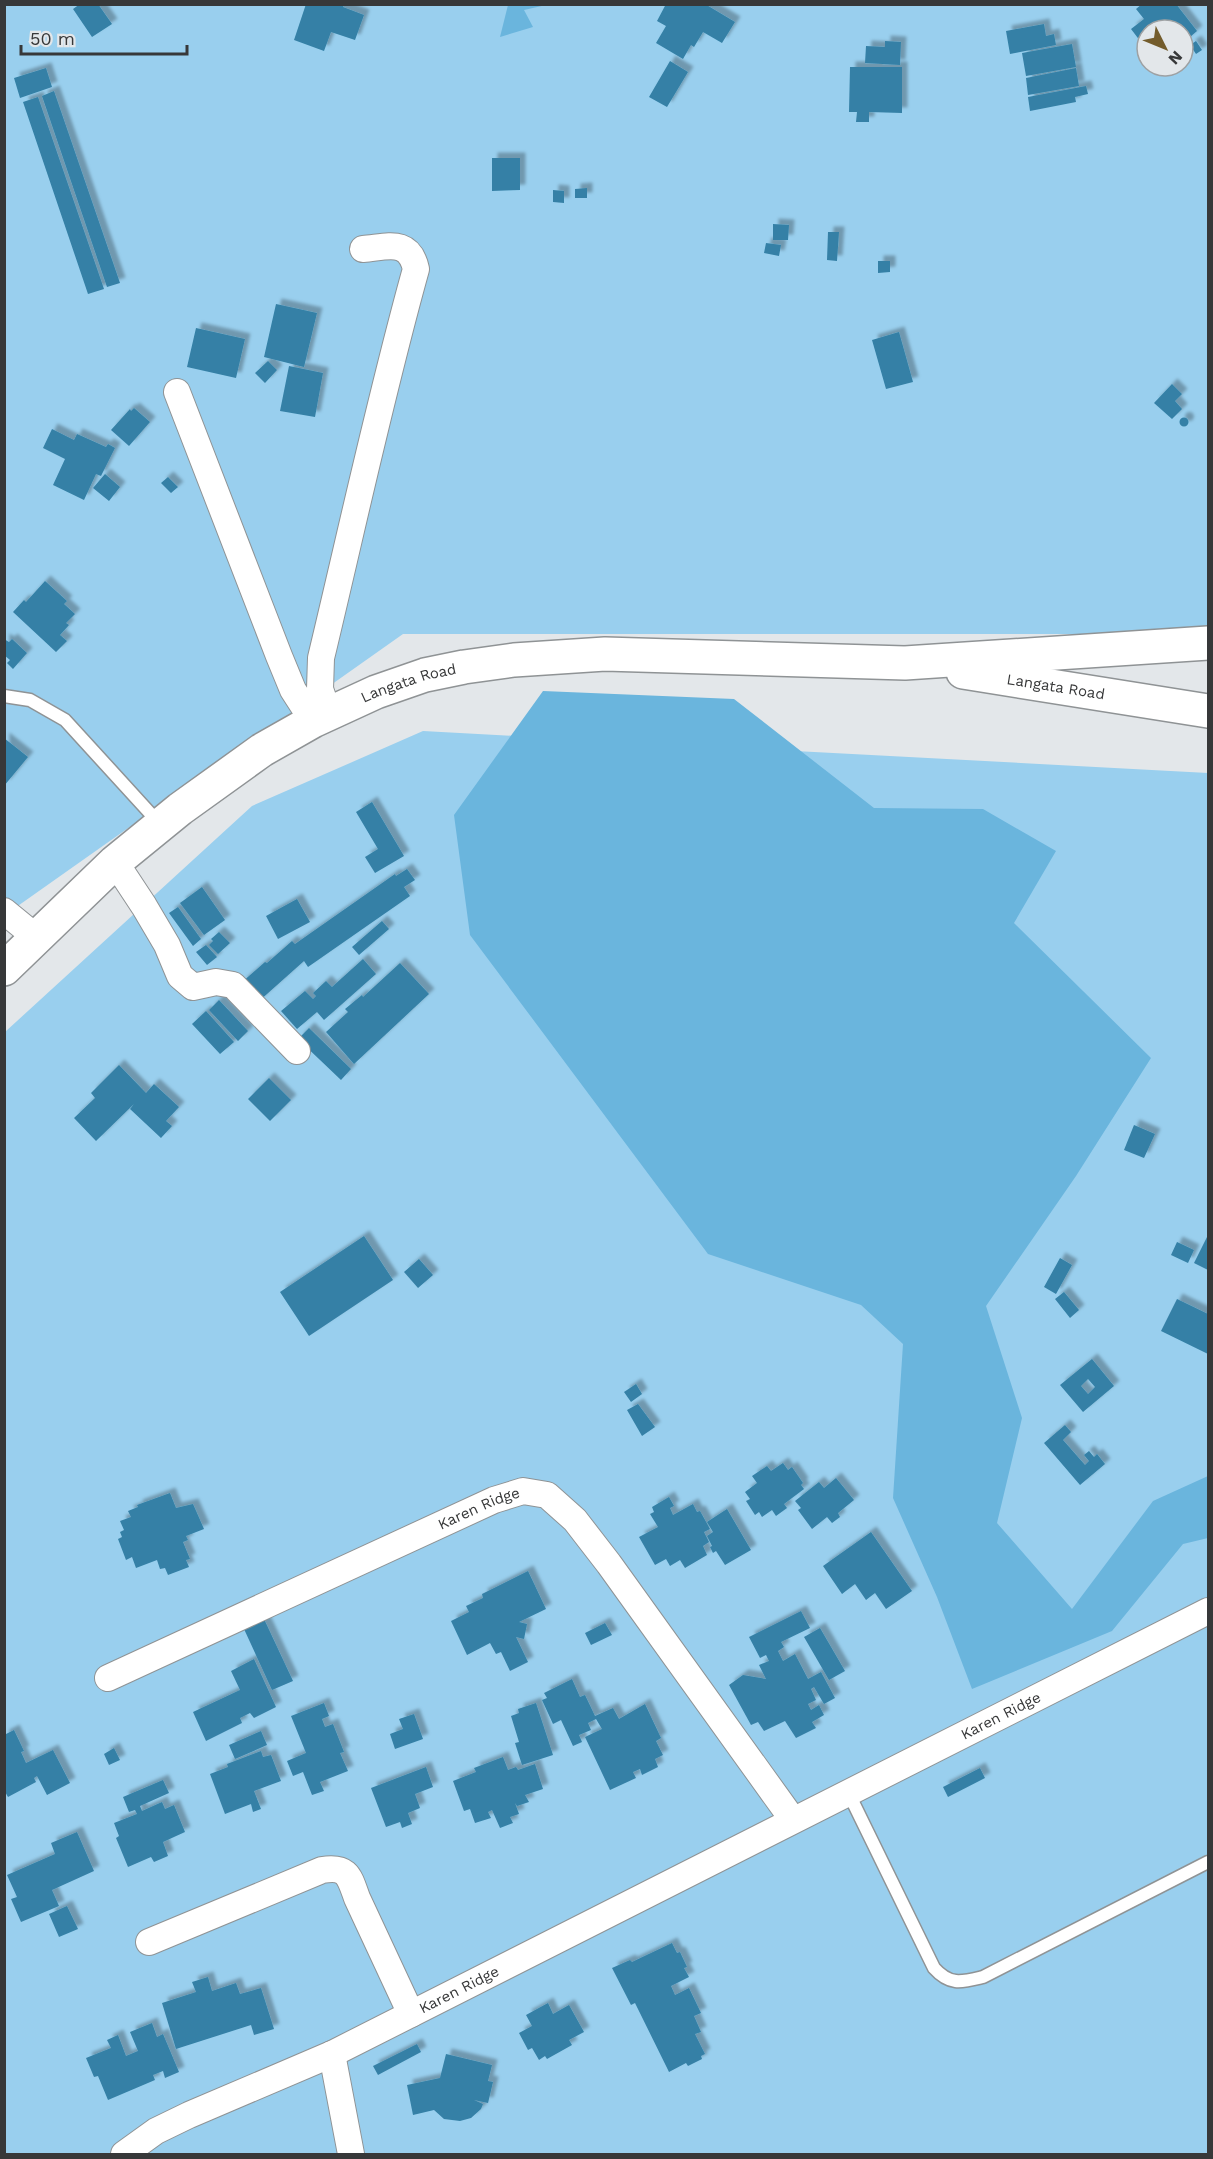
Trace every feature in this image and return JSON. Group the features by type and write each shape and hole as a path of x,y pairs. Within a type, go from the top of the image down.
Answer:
{"main road":[{"name":"Langata Road","path":"4,969 115,862 160,825 262,750 376,692 425,675 514,660 605,654 905,663 1209,643"},
{"name":"Langata Road","path":"905,663 1209,711"}],"street":[{"path":"321,718 319,675 321,658 388,370 416,269 413,256 405,248 363,249"},
{"path":"177,392 293,690 321,718"},
{"path":"115,862 161,935 180,976 193,987 216,982 233,986 297,1051"},
{"path":"4,911 37,938"},
{"name":"Karen Ridge","path":"108,1678 494,1500 523,1491 547,1495 575,1520 609,1564 793,1820"},
{"name":"Karen Ridge","path":"124,2154 156,2131 332,2054 1209,1611"},
{"path":"148,1942 322,1870 333,1868 343,1870 350,1878 411,2014"},
{"path":"332,2054 351,2154"}],"lane":[{"path":"4,696 30,700 65,720 160,825"},
{"path":"848,1792 934,1968 943,1978 961,1982 983,1977 1209,1862"}],"shaded area":[{"path":"508,4 546,5 524,10 533,27 500,37"},
{"path":"5,5 1208,5 1208,634 403,634 5,915"},
{"path":"543,691 734,699 874,808 983,809 1056,851 1014,923 1151,1058 1076,1176 986,1306 1022,1418 997,1523 1072,1609 1153,1501 1208,1476 1208,1538 1183,1544 1112,1631 972,1689 937,1597 893,1498 903,1344 861,1305 708,1254 470,935 454,815"},
{"path":"423,731 1208,773 1208,2154 5,2154 5,1032 252,806"}],"building":[{"path":"80,4 98,4 112,24 92,37 73,9"},
{"path":"306,4 344,4 343,7 364,15 355,40 331,32 324,51 294,40"},
{"path":"666,4 705,4 735,22 722,43 703,32 694,47 691,45 683,59 656,43 666,26 657,21"},
{"path":"1142,4 1176,4 1187,18 1143,18 1136,9"},
{"path":"1044,24 1046,36 1054,34 1056,45 1010,54 1006,31"},
{"path":"885,41 901,42 900,65 865,63 866,46 885,47"},
{"path":"1195,42 1202,50 1196,54 1195,52"},
{"path":"1072,44 1076,67 1026,76 1022,53"},
{"path":"670,61 688,72 667,107 649,97"},
{"path":"850,67 902,67 902,113 869,112 869,122 856,122 857,112 849,112"},
{"path":"46,68 52,87 20,98 14,78"},
{"path":"1076,68 1079,86 1028,95 1026,78"},
{"path":"1086,86 1088,94 1075,97 1076,102 1030,111 1028,97"},
{"path":"54,91 120,283 107,287 42,96"},
{"path":"38,97 104,289 88,294 23,102"},
{"path":"492,158 520,158 520,190 492,191"},
{"path":"587,188 587,198 575,198 575,189"},
{"path":"553,190 564,191 564,203 553,202"},
{"path":"773,224 789,225 788,240 773,240"},
{"path":"828,232 839,232 837,261 827,260"},
{"path":"766,243 781,245 779,256 764,253"},
{"path":"878,261 890,261 890,272 878,273"},
{"path":"276,304 317,313 304,367 264,357"},
{"path":"196,328 245,339 236,378 187,367"},
{"path":"899,332 913,382 886,389 872,340"},
{"path":"268,361 277,370 265,383 255,373"},
{"path":"289,366 323,373 315,417 280,411"},
{"path":"1172,384 1182,394 1175,401 1182,409 1172,419 1154,403"},
{"path":"134,408 150,422 129,446 111,430 130,409 131,411"},
{"path":"1184,417 1189,422 1184,427 1179,422"},
{"path":"52,429 74,440 77,434 106,447 108,444 115,448 101,476 96,474 84,500 53,485 65,459 43,448"},
{"path":"105,474 120,487 109,501 93,488"},
{"path":"168,477 178,487 171,493 161,483"},
{"path":"45,581 67,601 64,604 75,614 66,623 69,625 60,635 67,641 56,652 13,612 24,600 26,602"},
{"path":"4,639 9,642 12,639 27,653 13,669 7,663 10,660 4,655"},
{"path":"4,738 28,757 4,786"},
{"path":"372,802 404,856 375,873 365,857 378,849 356,812"},
{"path":"407,869 415,880 404,887 410,896 308,967 304,961 258,1002 241,983 292,941 295,944 395,874 396,876"},
{"path":"202,887 225,920 204,935 180,903"},
{"path":"297,899 310,922 278,939 266,916"},
{"path":"178,907 201,939 193,946 169,913"},
{"path":"382,921 389,929 359,955 352,947"},
{"path":"219,932 230,943 218,954 209,945 213,941 211,939"},
{"path":"206,945 217,957 207,965 196,952"},
{"path":"363,959 376,974 324,1020 317,1012 297,1029 281,1011 305,991 313,999 316,996 313,993 326,981 332,987"},
{"path":"400,963 429,994 354,1064 326,1032 348,1012 345,1009 362,995 363,997"},
{"path":"219,1000 248,1031 238,1041 209,1010"},
{"path":"206,1011 234,1042 220,1054 192,1024"},
{"path":"309,1028 351,1069 341,1080 298,1039"},
{"path":"119,1065 146,1093 154,1084 179,1107 166,1121 172,1126 161,1138 130,1109 134,1104 96,1141 74,1118 95,1098 91,1093"},
{"path":"269,1078 291,1100 270,1121 248,1099"},
{"path":"1134,1125 1155,1134 1144,1158 1124,1150"},
{"path":"364,1236 393,1280 309,1336 280,1292"},
{"path":"1208,1238 1208,1270 1194,1263"},
{"path":"1177,1242 1194,1250 1188,1263 1171,1255"},
{"path":"1060,1258 1072,1265 1056,1294 1044,1287"},
{"path":"419,1259 433,1275 418,1288 404,1272"},
{"path":"1064,1292 1079,1310 1070,1318 1055,1299"},
{"path":"1177,1299 1208,1314 1208,1354 1161,1331"},
{"path":"1092,1359 1114,1386 1083,1412 1060,1385","holes":["1088,1379 1095,1387 1088,1394 1081,1386"]},
{"path":"636,1384 642,1394 631,1402 624,1392"},
{"path":"638,1404 655,1427 642,1436 627,1410"},
{"path":"1065,1425 1071,1432 1063,1440 1085,1465 1089,1461 1084,1455 1089,1451 1094,1457 1097,1454 1105,1464 1080,1485 1044,1443"},
{"path":"783,1463 788,1470 792,1467 803,1483 801,1485 804,1489 784,1504 787,1508 776,1516 772,1510 762,1517 759,1512 755,1515 746,1501 750,1499 745,1492 757,1483 752,1476 767,1466 771,1471"},
{"path":"836,1478 854,1500 838,1513 840,1517 832,1523 827,1517 812,1529 798,1510 801,1508 795,1501 819,1482 824,1488"},
{"path":"170,1493 176,1508 193,1504 204,1529 186,1536 188,1540 183,1542 190,1559 186,1560 189,1567 168,1575 165,1568 160,1569 157,1560 136,1568 132,1557 126,1560 118,1539 122,1537 120,1532 124,1530 120,1521 131,1517 128,1511 138,1507 137,1505"},
{"path":"669,1497 674,1506 670,1508 673,1515 693,1504 697,1512 700,1511 710,1529 704,1532 709,1542 703,1546 707,1555 685,1568 680,1560 670,1566 666,1559 655,1565 639,1537 658,1527 650,1514 654,1512 652,1507"},
{"path":"727,1509 751,1550 725,1565 716,1551 713,1553 710,1547 712,1546 707,1536 713,1532 707,1522"},
{"path":"871,1532 912,1591 886,1609 875,1593 866,1600 855,1584 842,1594 823,1566"},
{"path":"528,1571 546,1609 519,1622 527,1624 524,1639 516,1637 528,1662 510,1671 501,1652 496,1654 490,1643 467,1655 451,1621 469,1612 466,1606 483,1598 482,1594"},
{"path":"801,1611 810,1628 781,1642 784,1647 778,1651 783,1661 795,1654 808,1679 821,1672 835,1698 824,1704 814,1687 811,1689 816,1700 808,1704 811,1710 819,1705 824,1715 812,1722 816,1728 796,1738 785,1721 764,1731 758,1722 751,1725 729,1685 743,1675 766,1679 759,1665 769,1661 766,1655 760,1658 749,1637"},
{"path":"264,1619 293,1681 272,1690 244,1629"},
{"path":"605,1623 612,1635 591,1645 585,1633"},
{"path":"820,1628 845,1671 829,1680 804,1637"},
{"path":"254,1659 276,1707 254,1718 250,1713 240,1718 242,1723 206,1741 193,1712 240,1690 231,1671"},
{"path":"572,1679 580,1697 585,1695 595,1716 613,1708 619,1719 645,1704 661,1738 656,1741 663,1755 655,1759 658,1767 642,1775 640,1769 633,1772 636,1778 610,1790 585,1737 602,1729 596,1719 588,1723 591,1730 579,1735 582,1742 573,1746 561,1720 553,1724 542,1700 547,1698 544,1693"},
{"path":"324,1703 329,1716 322,1719 325,1727 333,1724 344,1752 340,1753 348,1771 320,1782 324,1791 312,1795 303,1772 293,1776 287,1761 306,1753 291,1716"},
{"path":"536,1703 553,1755 522,1765 515,1743 519,1742 511,1716 519,1713 518,1709"},
{"path":"414,1714 423,1739 395,1749 390,1734 403,1729 399,1719"},
{"path":"14,1730 24,1751 21,1752 26,1763 53,1750 70,1783 47,1795 37,1776 34,1778 36,1782 8,1797 4,1790 4,1735"},
{"path":"261,1731 267,1745 235,1759 229,1745"},
{"path":"114,1748 120,1760 109,1765 104,1754"},
{"path":"261,1751 263,1757 271,1755 281,1781 254,1791 261,1809 253,1812 251,1804 225,1814 210,1774 228,1767 227,1764"},
{"path":"503,1757 508,1770 516,1767 518,1770 535,1764 543,1789 525,1795 529,1802 517,1806 515,1803 519,1814 510,1817 513,1823 500,1828 492,1810 488,1812 491,1818 475,1823 470,1809 464,1811 453,1781 476,1772 474,1768"},
{"path":"426,1767 433,1787 415,1794 420,1808 408,1813 412,1824 402,1828 400,1822 386,1827 371,1788"},
{"path":"980,1768 985,1778 948,1797 943,1787"},
{"path":"163,1780 169,1793 140,1806 142,1811 162,1802 165,1809 174,1805 185,1832 163,1842 168,1856 154,1862 151,1857 128,1867 116,1838 119,1836 114,1823 137,1814 135,1810 129,1812 123,1797"},
{"path":"77,1832 94,1871 52,1890 59,1906 21,1922 11,1899 17,1897 7,1875 55,1854 51,1843"},
{"path":"67,1906 78,1929 59,1937 49,1914"},
{"path":"672,1943 677,1953 680,1952 689,1977 671,1986 675,1995 689,1988 701,2013 694,2016 701,2032 695,2034 705,2054 701,2056 702,2059 688,2066 686,2063 669,2072 635,2003 631,2005 612,1968 630,1960 632,1962"},
{"path":"208,1977 212,1991 236,1983 240,1994 261,1988 274,2029 254,2035 251,2025 176,2049 162,2003 196,1992 192,1982"},
{"path":"548,2003 553,2014 569,2005 584,2032 569,2040 572,2045 547,2059 545,2056 539,2060 532,2048 528,2050 519,2033 532,2026 526,2015"},
{"path":"152,2023 157,2037 163,2034 179,2072 165,2078 163,2071 153,2075 155,2080 108,2100 98,2076 94,2077 86,2058 111,2048 107,2040 118,2035 126,2056 138,2051 130,2032"},
{"path":"417,2044 421,2052 378,2075 373,2066"},
{"path":"446,2054 492,2065 488,2081 493,2082 488,2103 474,2100 483,2104 481,2109 471,2118 460,2121 444,2119 434,2110 413,2115 407,2085 440,2078"}]}
